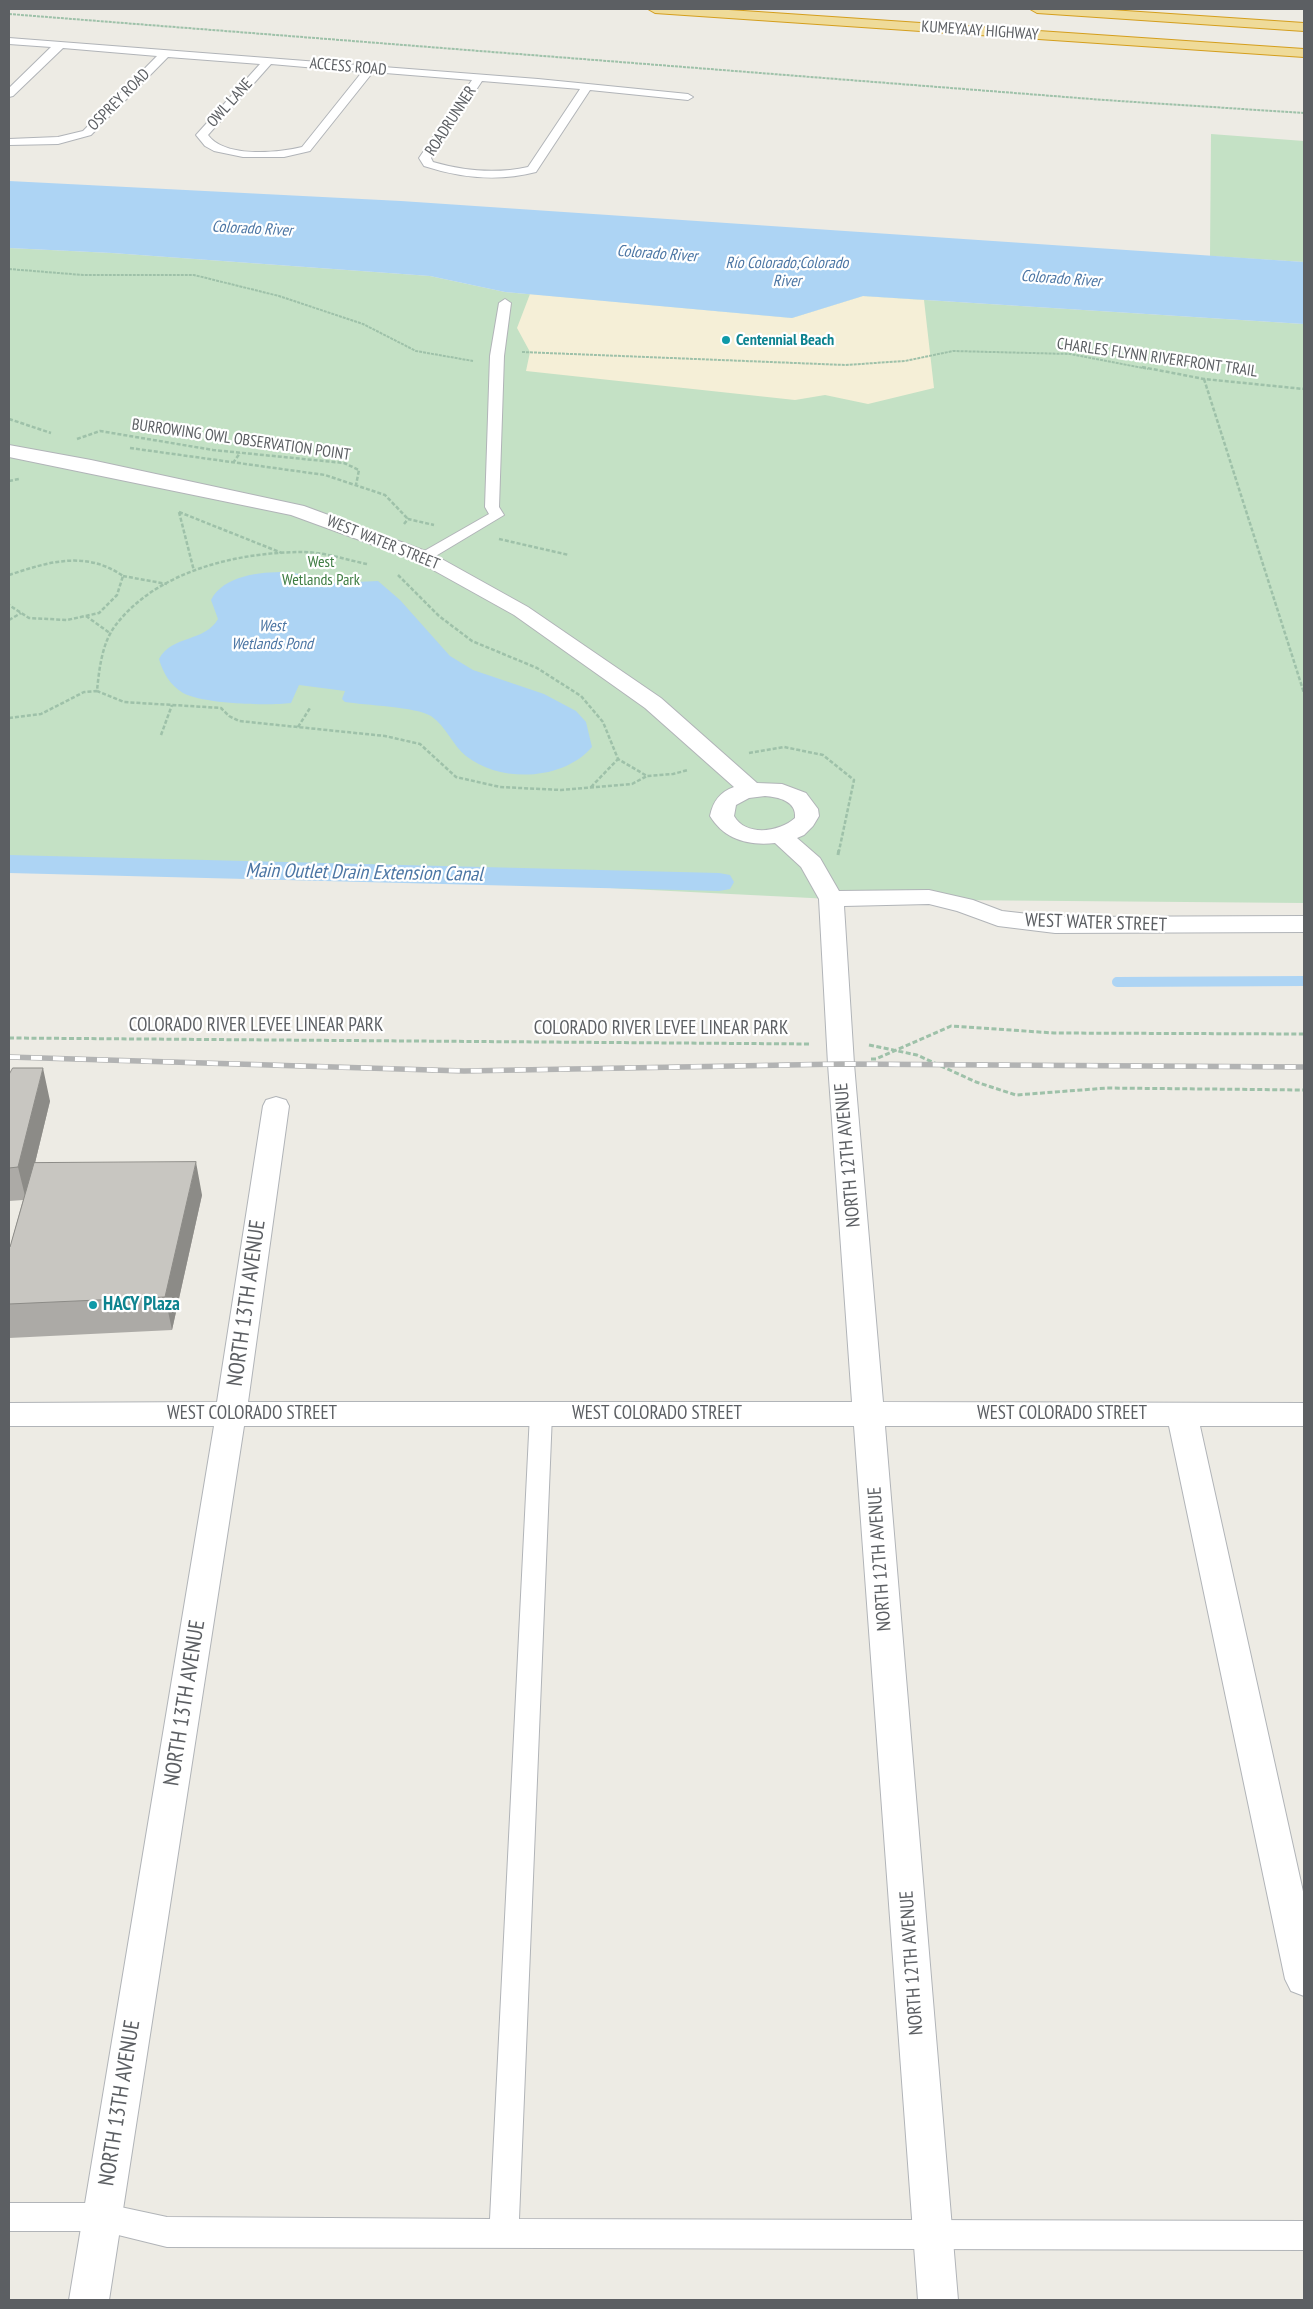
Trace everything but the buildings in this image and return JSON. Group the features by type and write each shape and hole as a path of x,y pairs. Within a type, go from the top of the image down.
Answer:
{"highway":[{"name":"KUMEYAAY HIGHWAY","path":"655,9 1304,53"},
{"name":"KUMEYAAY HIGHWAY","path":"1037,9 1304,27"}],"street":[{"name":"WEST WATER STREET","path":"9,451 91,466 297,510 424,557 529,616 653,703 751,790"},
{"path":"751,790 780,790 802,801 807,809 807,818 802,826 793,832 781,836 760,837 740,833 724,819 722,810 725,804 736,795 751,790"},
{"name":"NORTH 12TH AVENUE","path":"781,836 811,864 840,899 841,1051 938,2300"},
{"name":"WEST WATER STREET","path":"840,899 929,897 964,905 998,918 1055,925 1304,924"},
{"name":"NORTH 13TH AVENUE","path":"89,2300 231,1414 276,1106"},
{"name":"WEST COLORADO STREET","path":"9,1414 1304,1414"},
{"path":"1182,1414 1304,1979"}],"lane":[{"name":"ACCESS ROAD","path":"9,41 370,69 688,97"},
{"path":"9,94 60,45"},
{"name":"OSPREY ROAD","path":"9,142 55,142 70,140 87,133 166,53"},
{"name":"OWL LANE","path":"268,61 202,135 210,145 226,151 276,155 306,149 370,69"},
{"name":"ROADRUNNER","path":"479,78 425,158 428,164 447,170 514,175 532,170 586,87"},
{"path":"424,557 497,515 492,507 498,358 505,303"},
{"path":"504,2234 541,1414"},
{"path":"9,2216 102,2217 167,2232 1304,2236"}],"path":[{"path":"9,14 1104,100 1304,113"},
{"name":"CHARLES FLYNN RIVERFRONT TRAIL","path":"9,268 83,275 194,275 279,296 363,324 416,351 498,358 845,365 905,360 953,351 1070,354 1204,379 1304,389"},
{"path":"1204,379 1304,693"},
{"path":"9,418 56,434"},
{"name":"BURROWING OWL OBSERVATION POINT","path":"84,442 74,440 100,431 240,453 344,463 360,470 356,486"},
{"path":"121,447 325,475 385,495 408,519"},
{"path":"233,463 240,453"},
{"path":"9,477 19,479 9,481"},
{"path":"170,509 282,554"},
{"path":"179,512 194,571"},
{"path":"97,691 99,665 114,627 143,596 194,571 250,556 304,552 370,565"},
{"path":"9,575 30,567 68,560 103,563 123,576 168,584"},
{"path":"394,573 401,576 439,616 472,641 537,668 581,696 603,722 618,759 647,776"},
{"path":"9,605 29,618 66,620 86,616 99,612 117,595 123,576"},
{"path":"9,620 21,613"},
{"path":"86,616 111,634"},
{"path":"9,718 41,714 84,692 97,691 124,702 221,708 229,716 240,721 385,736 420,744 456,776 500,787 561,790 632,784 647,776 673,774 737,755 784,747 823,755 854,780 837,858 847,880 840,899"},
{"path":"161,735 172,705"},
{"path":"298,727 310,708"},
{"path":"591,788 618,759"},
{"path":"841,1051 876,1059 951,1026 1054,1033 1304,1034"},
{"name":"COLORADO RIVER LEVEE LINEAR PARK","path":"9,1038 841,1051 866,1044 917,1055 976,1082 1016,1095 1107,1088 1304,1090"}],"green space":[{"path":"1211,134 1304,141 1304,262 1210,256"},
{"name":"West Wetlands Park","path":"9,248 112,253 430,276 505,292 792,318 863,296 1304,324 1304,903 831,899 9,858"}],"sand":[{"name":"Centennial Beach","path":"530,294 792,318 863,296 924,300 934,388 868,404 825,395 795,400 526,371 530,352 517,328"}],"water":[{"name":"Río Colorado;Colorado River","path":"9,181 401,201 1304,262 1304,324 863,296 792,318 505,292 430,276 112,253 9,248"},
{"name":"West Wetlands Pond","path":"285,572 299,574 293,582 329,587 334,583 378,581 400,600 450,656 473,670 544,694 576,711 586,722 592,747 580,758 565,767 548,772 513,774 496,771 480,765 466,756 441,725 431,716 403,708 345,702 342,699 345,691 299,685 291,703 252,704 205,700 183,693 174,686 165,674 159,659 172,646 205,632 212,626 218,619 211,600 217,592 225,585 243,577 254,574"}],"waterway":[{"name":"Main Outlet Drain Extension Canal","path":"9,864 719,882"},
{"name":"Main Outlet Drain Extension Canal","path":"1117,982 1304,981"}],"railway":[{"path":"9,1057 464,1071 841,1064 1304,1067"}],"place":[{"name":"Centennial Beach","path":"726,340"},
{"name":"HACY Plaza","path":"93,1305"}],"water label":[{"name":"Colorado River","path":"252,229"},
{"name":"Colorado River","path":"657,254"},
{"name":"Colorado River","path":"1061,279"}]}
